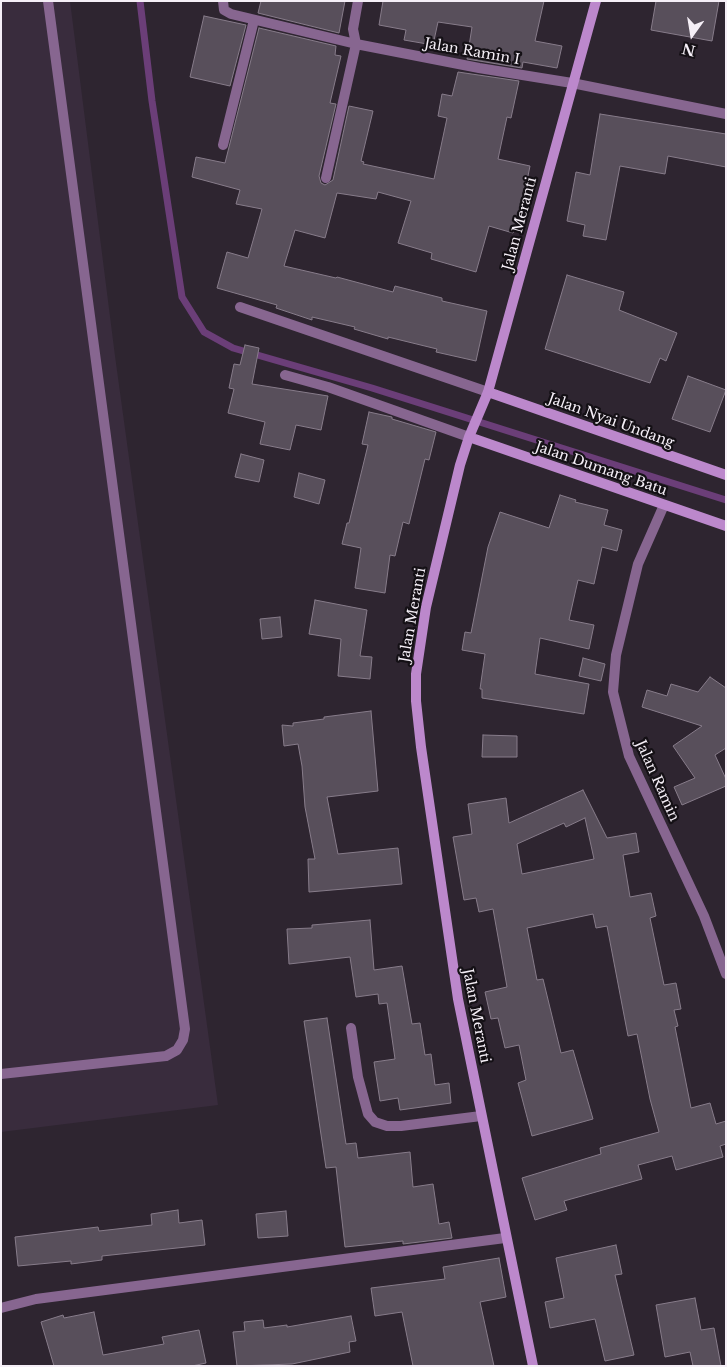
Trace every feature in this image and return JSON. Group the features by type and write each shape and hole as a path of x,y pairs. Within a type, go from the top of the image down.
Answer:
{"street":[{"path":"1,1074 166,1056 177,1050 183,1040 185,1029 48,1"},
{"name":"Jalan Ramin I","path":"223,1 227,12 356,44 478,68 572,83 726,114"},
{"path":"326,178 356,44 353,29 358,1"},
{"name":"Jalan Meranti","path":"533,1366 505,1238 449,946 416,701 418,650 424,614 469,437 488,392 596,1"},
{"path":"223,145 254,20"},
{"path":"240,307 488,392"},
{"path":"285,375 386,407 469,437"},
{"name":"Jalan Nyai Undang","path":"488,392 726,475"},
{"name":"Jalan Dumang Batu","path":"469,437 726,526"},
{"name":"Jalan Ramin","path":"664,506 638,564 616,655 613,692 621,732 629,756 704,916 726,974"},
{"path":"351,1028 358,1077 368,1114 375,1122 387,1126 401,1126 481,1116"},
{"path":"1,1308 36,1299 505,1238"}],"shaded area":[{"path":"1,1 70,1 115,356 218,1105 1,1132"}],"building":[{"path":"261,1 345,1 339,33 258,13"},
{"path":"383,1 544,1 535,41 562,46 557,68 523,62 522,68 467,59 472,27 438,22 433,45 404,40 406,30 379,25"},
{"path":"656,1 719,1 712,41 651,30"},
{"path":"204,16 246,25 230,86 190,77"},
{"path":"259,28 336,46 335,55 341,56 330,103 336,104 319,176 321,183 325,185 333,180 349,106 373,111 361,161 364,162 363,164 434,179 447,118 438,116 442,94 452,96 458,72 519,81 511,118 507,117 498,159 530,166 524,196 513,233 489,226 476,272 431,259 432,253 398,243 411,201 378,192 376,199 337,193 325,238 295,230 284,266 337,277 393,292 395,286 442,298 442,301 487,311 476,361 436,352 437,349 388,337 388,339 354,329 355,327 312,317 312,320 276,308 277,305 217,288 227,252 248,258 262,209 236,204 240,190 192,177 196,157 225,163"},
{"path":"600,114 726,134 726,167 668,156 665,174 620,166 606,240 583,236 585,225 567,221 576,172 590,175"},
{"path":"567,275 624,292 619,310 677,333 666,361 660,358 650,383 545,349"},
{"path":"245,345 259,348 252,384 328,396 321,430 296,425 290,450 260,444 265,422 228,413 234,389 229,388 234,364 240,365"},
{"path":"688,376 726,390 710,432 672,419"},
{"path":"369,412 392,417 392,419 436,432 429,460 425,459 409,524 403,522 395,556 390,555 385,593 355,588 361,548 342,544 368,445 362,444"},
{"path":"241,454 264,460 259,482 235,477"},
{"path":"299,473 325,480 319,504 294,497"},
{"path":"560,495 576,500 575,502 608,510 604,525 622,530 617,551 602,547 594,584 578,580 569,620 594,625 589,649 540,638 535,674 589,684 584,714 482,698 482,689 480,689 485,654 462,650 465,632 471,633 488,547 500,512 549,528"},
{"path":"315,600 367,610 360,656 372,657 370,679 338,676 341,639 309,634"},
{"path":"280,617 282,637 262,639 260,619"},
{"path":"583,658 605,664 601,681 579,676"},
{"path":"710,677 726,688 726,748 715,755 726,779 726,786 682,805 674,787 695,778 673,746 702,726 642,707 647,690 667,696 671,684 698,692"},
{"path":"371,711 378,791 327,797 338,854 398,848 402,884 309,892 308,859 315,859 305,807 302,766 298,744 284,746 282,725 293,726 293,723 324,719 324,717"},
{"path":"483,735 517,736 517,757 482,757"},
{"path":"583,790 607,838 636,833 639,852 623,855 630,897 651,893 656,916 650,918 664,985 676,983 681,1009 674,1010 678,1026 675,1027 691,1108 710,1103 716,1124 726,1121 726,1144 720,1146 723,1157 676,1170 672,1156 638,1165 642,1179 564,1201 567,1210 535,1220 522,1178 601,1154 600,1148 659,1132 650,1099 637,1034 628,1036 607,926 596,928 593,914 527,928 537,980 543,979 561,1053 573,1050 593,1119 532,1136 518,1083 526,1080 519,1045 505,1048 498,1018 491,1019 485,992 507,987 493,909 479,912 476,898 464,900 453,837 472,834 468,804 506,798 509,823","holes":["585,818 594,859 522,874 517,844 564,823 566,827"]},
{"path":"370,920 374,970 402,966 412,1024 420,1023 425,1055 431,1054 435,1085 449,1083 451,1103 400,1110 398,1098 380,1101 374,1062 395,1059 387,1003 379,1004 378,994 356,997 350,957 289,964 287,929 312,928 312,925"},
{"path":"327,1018 346,1144 356,1143 358,1158 410,1152 413,1187 433,1184 439,1224 449,1222 452,1238 403,1244 403,1241 345,1247 336,1167 326,1168 304,1021"},
{"path":"178,1210 179,1223 202,1220 205,1245 102,1256 102,1260 71,1264 71,1261 18,1266 15,1237 98,1227 99,1231 152,1225 151,1214"},
{"path":"286,1211 288,1236 258,1238 256,1214"},
{"path":"616,1245 622,1274 615,1275 634,1355 605,1361 595,1319 550,1328 545,1302 564,1298 556,1258"},
{"path":"499,1258 506,1297 480,1302 494,1366 413,1366 402,1312 375,1316 371,1288 445,1279 443,1267"},
{"path":"695,1298 701,1330 714,1328 721,1366 693,1366 690,1352 665,1357 656,1305"},
{"path":"94,1312 103,1355 164,1344 162,1337 199,1330 206,1363 192,1366 54,1366 41,1322 63,1315 64,1318"},
{"path":"351,1316 356,1341 349,1342 350,1352 292,1364 237,1366 233,1332 245,1331 244,1322 263,1320 264,1328 287,1325 287,1327"}],"waterway":[{"path":"140,1 152,101 182,297 204,332 233,348 372,388 726,500"}]}
